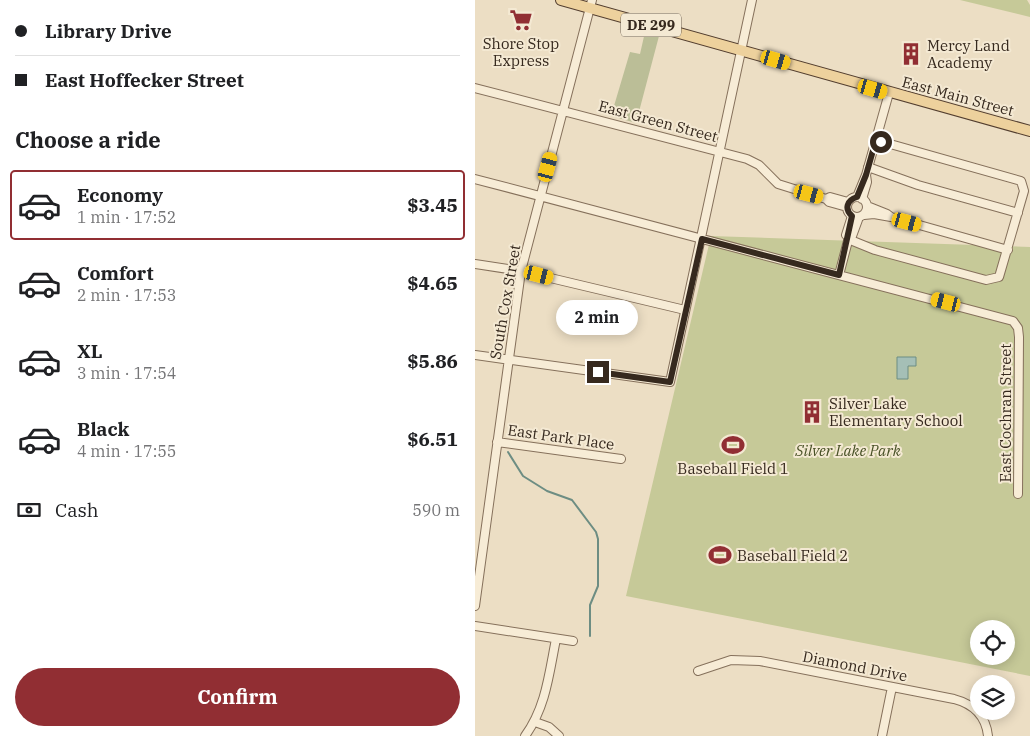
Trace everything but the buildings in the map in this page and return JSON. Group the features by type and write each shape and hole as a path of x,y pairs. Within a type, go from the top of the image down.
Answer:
{"main road":[{"name":"East Main Street","path":"561,0 591,4 742,51 1030,131"}],"street":[{"path":"475,355 670,382 721,152 752,0"},
{"name":"South Cox Street","path":"475,606 521,271 591,4"},
{"name":"East Green Street","path":"475,88 753,162 784,186 826,199 830,197 848,205"},
{"path":"858,216 848,205 860,198 867,182 867,171 889,93"},
{"path":"848,238 875,250 986,280 999,277 1019,213 1024,191 1021,181 876,140"},
{"path":"867,171 1019,213"},
{"name":"East Cochran Street","path":"475,179 1009,319 1016,324 1019,337 1018,494"},
{"path":"860,198 867,206 891,217"},
{"path":"839,275 848,238 846,235 867,206"},
{"path":"858,216 874,214 891,217 1008,250"},
{"path":"475,264 521,271 685,310"},
{"name":"East Park Place","path":"497,442 621,459"},
{"path":"475,626 573,641"},
{"path":"525,736 535,722 545,698 556,639"},
{"name":"Diamond Drive","path":"698,670 721,662 750,660 968,704 984,720 987,736"},
{"path":"882,736 891,687"},
{"path":"535,722 549,727 559,736"}],"green space":[{"path":"960,0 1027,0 1030,5 1030,17"},
{"path":"645,32 659,36 636,123 611,116 630,52 640,54"},
{"name":"Silver Lake Park","path":"711,236 1030,247 1030,676 974,665 1015,665 1015,620 970,620 970,664 626,596"}],"water":[{"path":"897,357 916,357 916,366 908,366 908,379 897,379"}],"waterway":[{"path":"508,452 523,476 547,491 572,500 596,532 598,539 598,586 590,605 590,636"}],"place":[{"name":"Shore Stop Express","path":"521,20"},
{"name":"Mercy Land Academy","path":"911,54"},
{"name":"Silver Lake Elementary School","path":"812,412"},
{"name":"Baseball Field 1","path":"733,445"},
{"name":"Baseball Field 2","path":"720,555"}],"route":[{"path":"598,372 670,382 702,239 839,275 849,237 846,235 852,216 849,214 847,205 850,200 857,197 866,175 876,140 881,142"}]}
